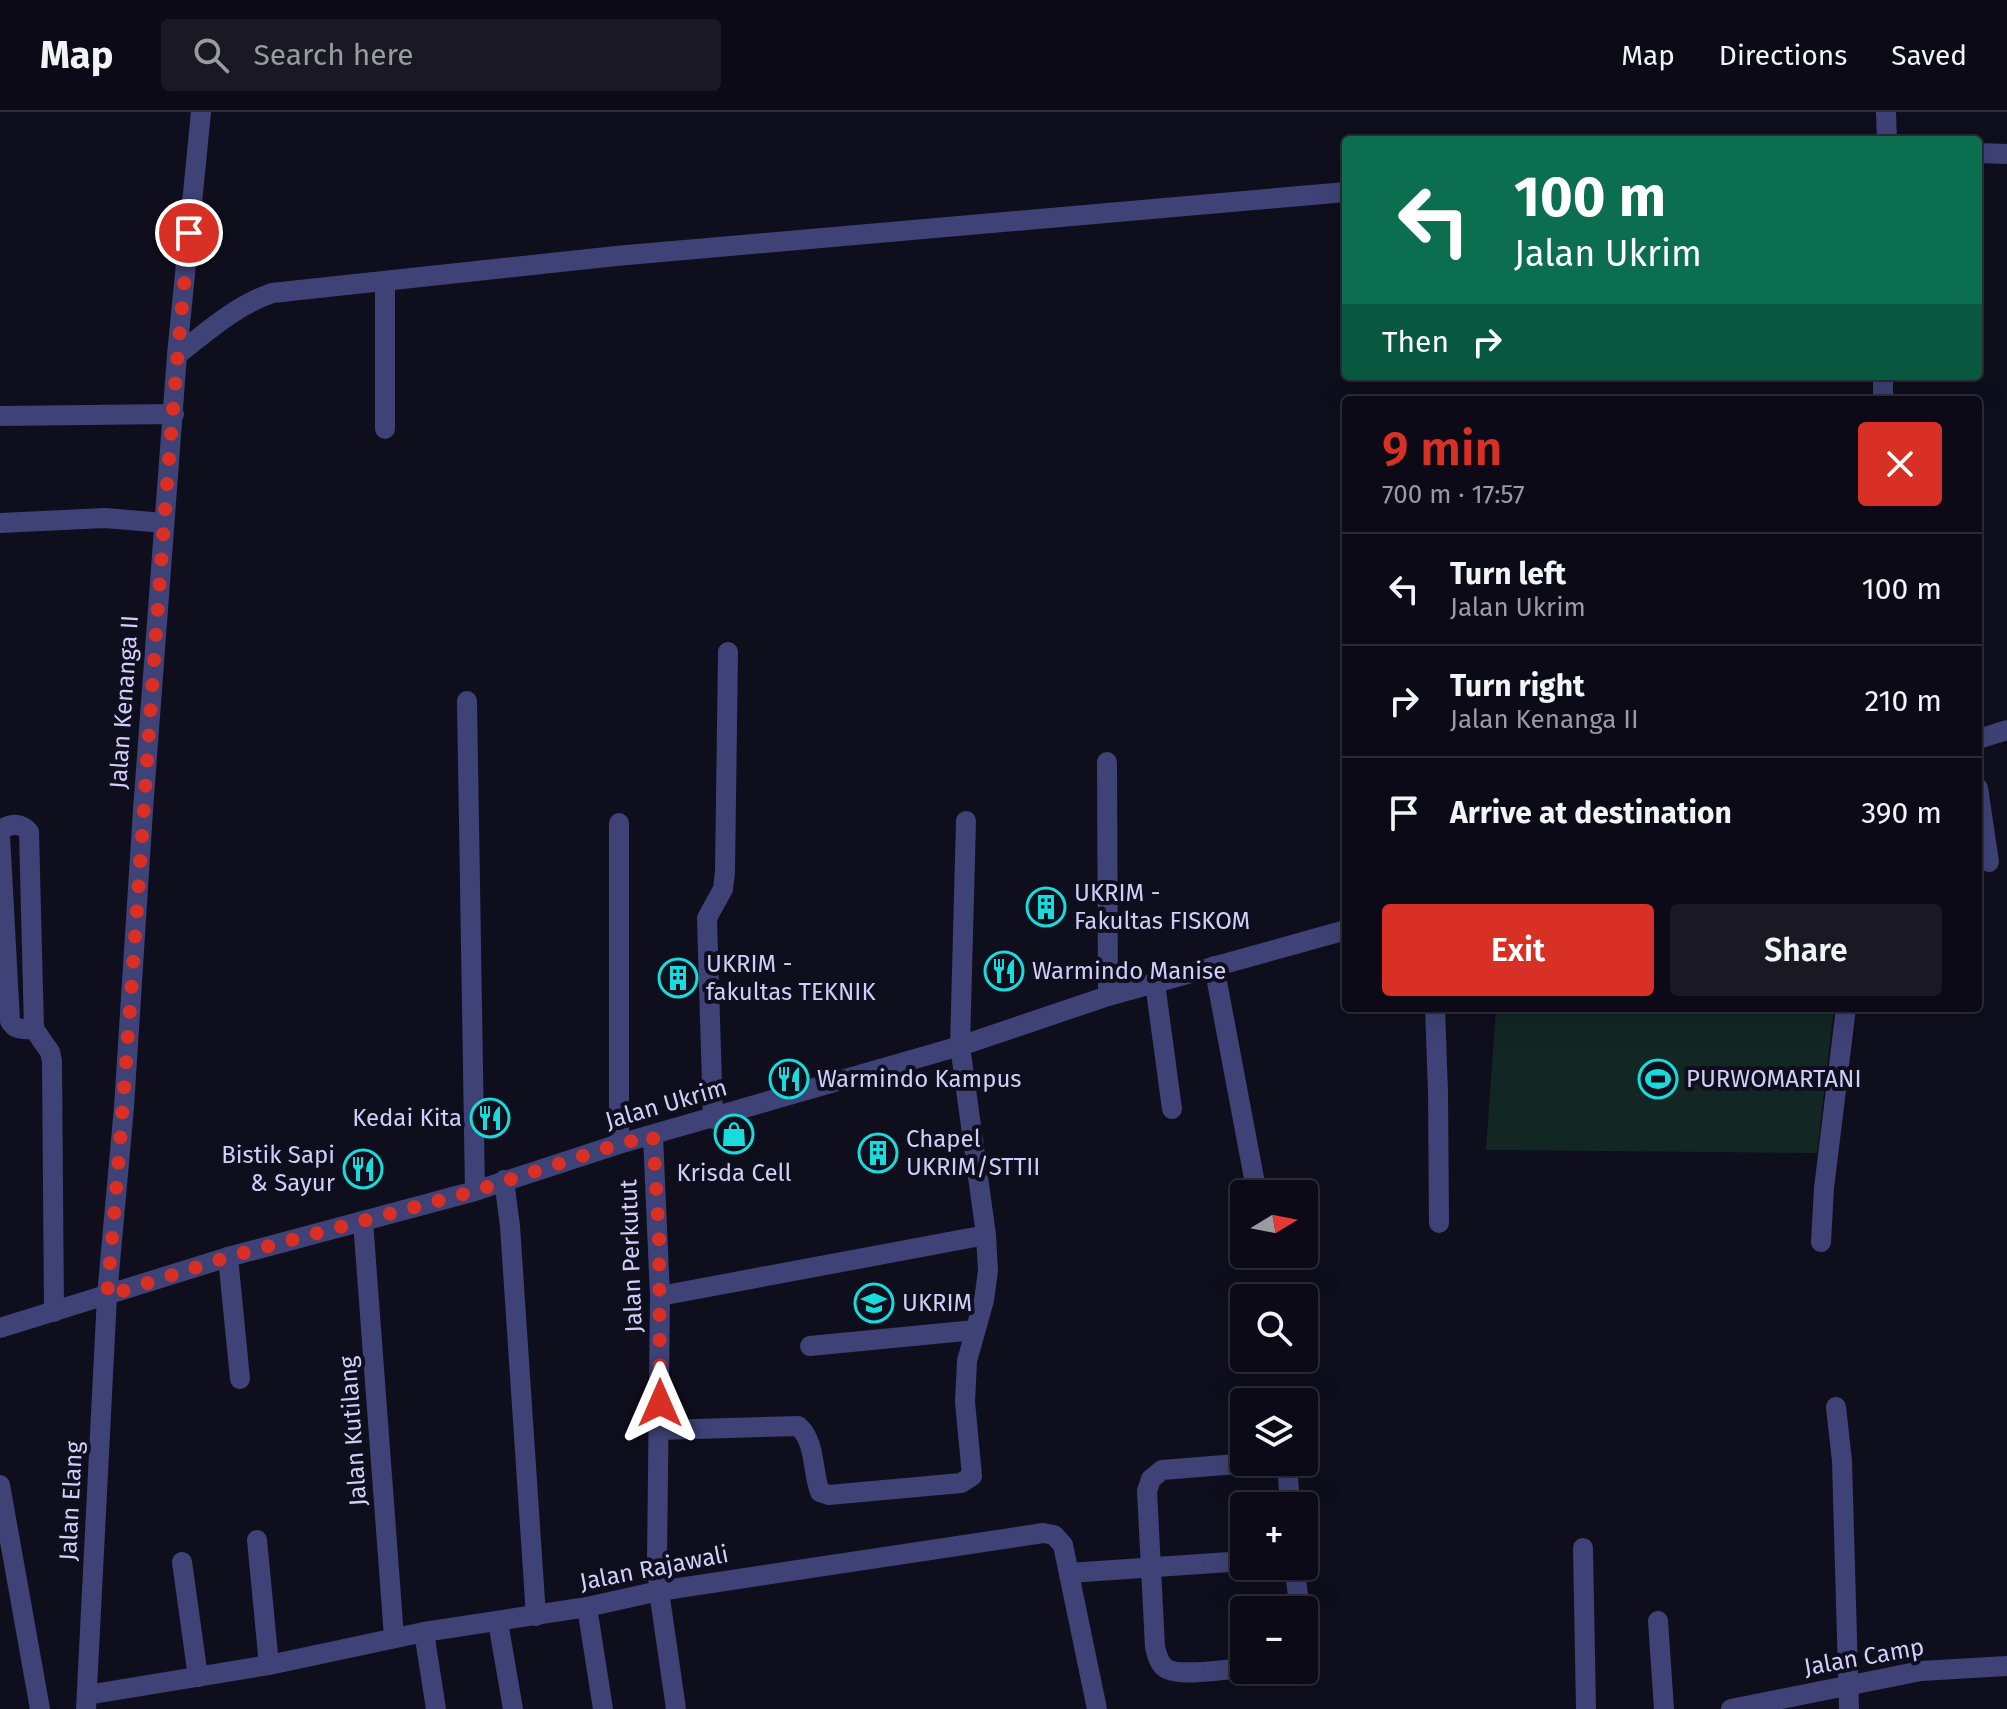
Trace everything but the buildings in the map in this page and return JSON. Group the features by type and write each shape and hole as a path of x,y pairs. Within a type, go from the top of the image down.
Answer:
{"street":[{"name":"Jalan Kenanga II","path":"107,1296 124,1107 177,355 201,112"},
{"path":"1886,112 1887,136"},
{"path":"1982,153 2007,154"},
{"path":"177,355 230,313 272,293 616,256 1342,192"},
{"path":"385,282 385,429"},
{"path":"0,416 174,414"},
{"path":"0,523 105,518 164,523"},
{"path":"713,1119 707,918 723,889 725,872 728,652"},
{"path":"467,701 475,1191"},
{"path":"1982,738 2007,730"},
{"path":"1107,762 1108,996"},
{"path":"1982,815 1989,862"},
{"path":"660,1430 798,1426 809,1443 820,1492 829,1495 969,1480 972,1476 965,1380 988,1271 986,1235 960,1046 966,821"},
{"path":"619,823 619,1144"},
{"path":"34,1029 20,1030 10,1021 0,835 2,829 15,824 29,832 34,1029 50,1052 52,1061 54,1312"},
{"name":"Jalan Ukrim","path":"0,1328 228,1257 475,1191 619,1144 960,1046 1108,996 1342,931"},
{"path":"7,939 32,941"},
{"path":"1214,966 1254,1180"},
{"path":"1155,983 1172,1109"},
{"path":"1435,1012 1439,1223"},
{"path":"1821,1242 1824,1188 1846,1012"},
{"name":"Jalan Perkutut","path":"653,1136 660,1296 659,1591 676,1709"},
{"path":"504,1180 511,1242 536,1616"},
{"name":"Jalan Kutilang","path":"363,1221 394,1637"},
{"path":"660,1296 986,1235"},
{"path":"228,1257 240,1379"},
{"name":"Jalan Elang","path":"86,1702 107,1296"},
{"path":"810,1346 975,1330"},
{"path":"1836,1407 1842,1461 1849,1709"},
{"path":"1230,1464 1156,1473 1147,1491 1155,1647 1159,1661 1166,1669 1230,1669"},
{"path":"0,1485 40,1709"},
{"name":"Jalan Rajawali","path":"86,1702 394,1637 536,1616 659,1591 1043,1533 1054,1535 1063,1545 1097,1709"},
{"path":"257,1540 269,1665"},
{"path":"1583,1548 1586,1709"},
{"path":"182,1562 198,1677"},
{"path":"1069,1573 1230,1562"},
{"path":"587,1607 603,1709"},
{"path":"1658,1621 1664,1709"},
{"path":"498,1622 513,1709"},
{"path":"424,1632 436,1709"},
{"name":"Jalan Camp","path":"1743,1708 1921,1671 2007,1666"}],"green space":[{"name":"PURWOMARTANI","path":"1496,1012 1834,1012 1817,1153 1486,1150"}],"place":[{"name":"UKRIM - Fakultas FISKOM","path":"1046,907"},
{"name":"Warmindo Manise","path":"1004,971"},
{"name":"UKRIM - fakultas TEKNIK","path":"678,978"},
{"name":"Warmindo Kampus","path":"789,1079"},
{"name":"PURWOMARTANI","path":"1658,1079"},
{"name":"Kedai Kita","path":"490,1118"},
{"name":"Krisda Cell","path":"734,1134"},
{"name":"Chapel UKRIM/STTII","path":"878,1153"},
{"name":"Bistik Sapi & Sayur","path":"363,1169"},
{"name":"UKRIM","path":"874,1303"}],"route":[{"path":"189,233 164,523 124,1107 107,1296 228,1257 419,1207 653,1136 659,1236 660,1403"}]}
